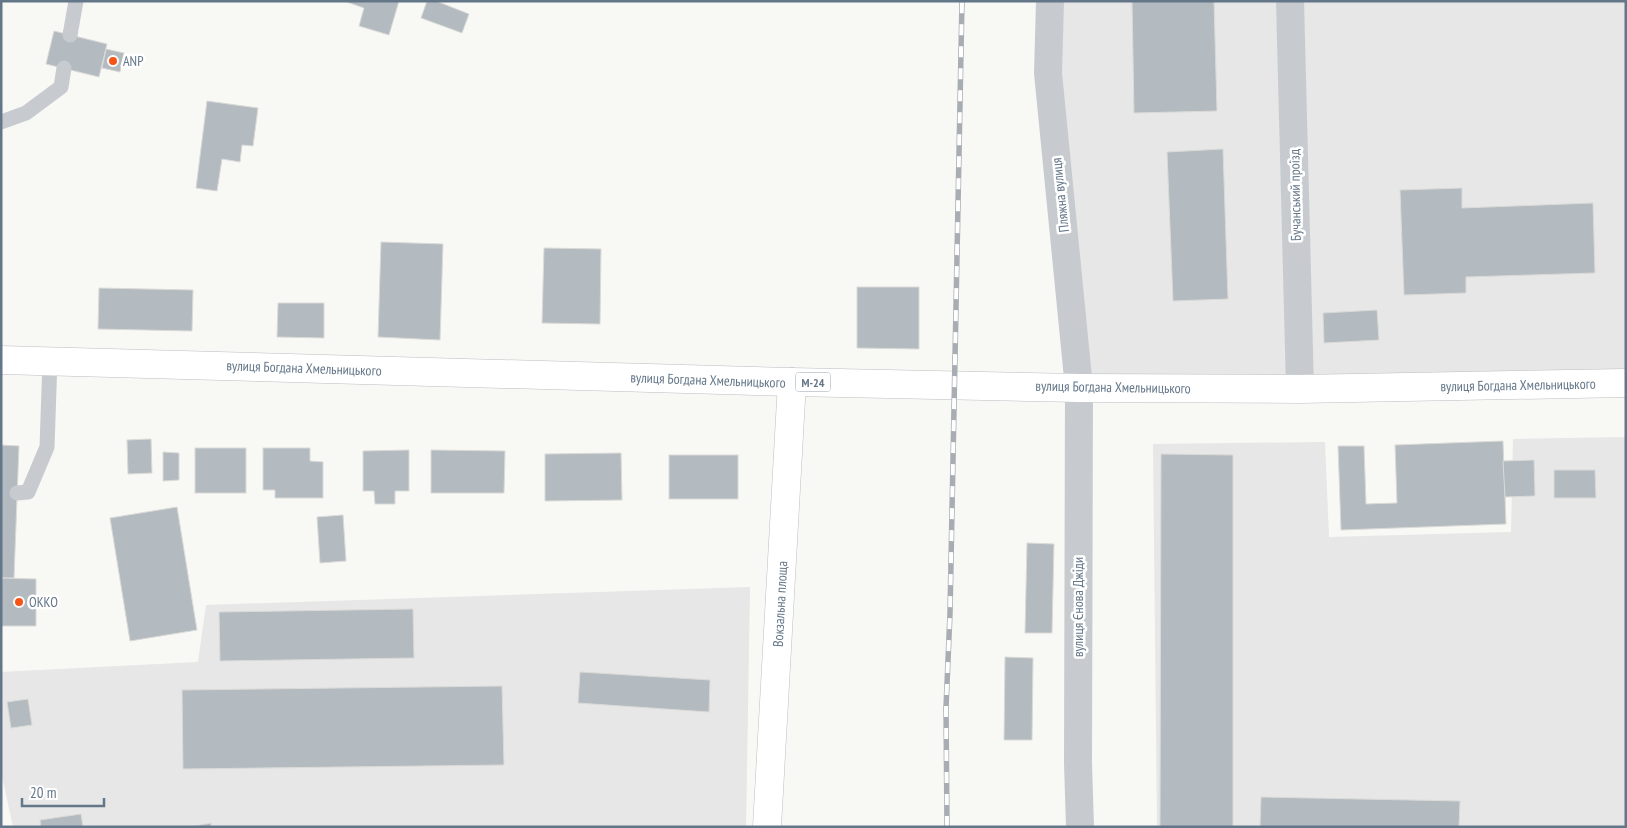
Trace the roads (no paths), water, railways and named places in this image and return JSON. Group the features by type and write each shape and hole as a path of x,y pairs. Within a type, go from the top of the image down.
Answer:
{"main road":[{"name":"вулиця Богдана Хмельницького","path":"1,360 1079,388 1300,389 1626,383"},
{"name":"Вокзальна площа","path":"767,827 792,382"}],"street":[{"name":"Пляжна вулиця","path":"1050,1 1048,73 1079,388"},
{"name":"Бучанський проїзд","path":"1290,1 1300,389"},
{"name":"вулиця Єнова Джіди","path":"1079,388 1078,763 1080,827"}],"lane":[{"path":"70,35 76,1"},
{"path":"1,122 26,113 61,87 64,68"},
{"path":"17,492 28,492 47,447 50,360"}],"railway":[{"path":"947,827 946,708 950,613 962,1"}],"place":[{"name":"ANP","path":"113,61"},
{"name":"ОККО","path":"19,602"}]}
